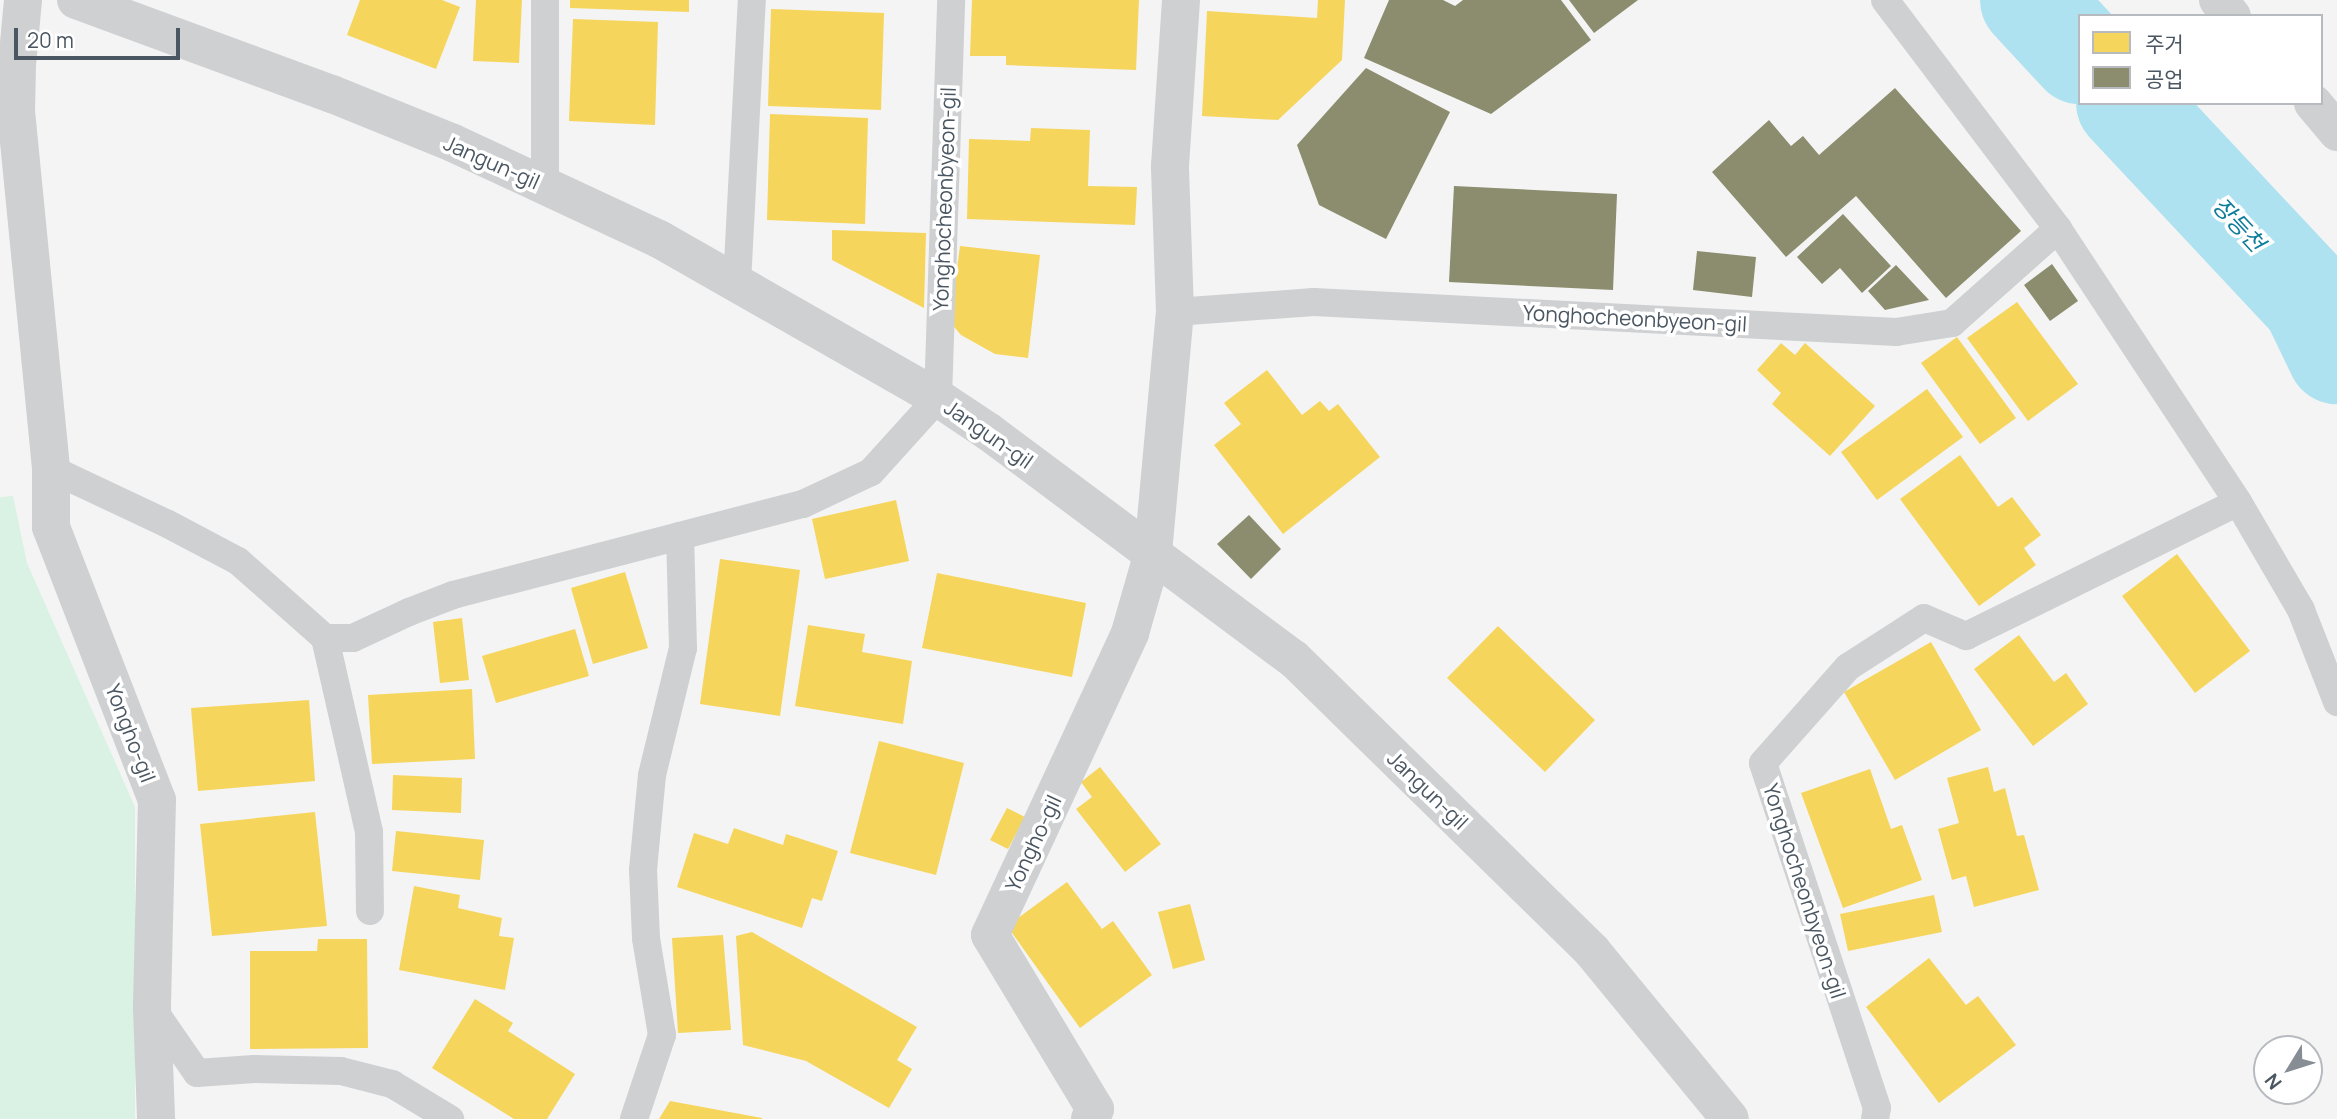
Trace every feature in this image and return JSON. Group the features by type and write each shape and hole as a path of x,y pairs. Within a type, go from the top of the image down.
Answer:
{"street":[{"name":"Yongho-gil","path":"23,0 16,111 51,470 51,527 157,800 152,1007 156,1119"},
{"name":"Jangun-gil","path":"81,0 332,94 453,143 659,239 937,398 1153,553 1294,659 1592,951 1730,1119"},
{"path":"1153,553 1175,312 1170,166 1181,0"},
{"path":"2218,0 2230,14"},
{"path":"2315,105 2337,131"},
{"name":"Yongho-gil","path":"1090,1119 1095,1109 990,934 1130,632 1153,553"}],"lane":[{"path":"545,0 545,186"},
{"path":"737,283 752,0"},
{"name":"Yonghocheonbyeon-gil","path":"937,398 951,0"},
{"path":"1885,0 2058,229 2238,502 2301,610 2337,702"},
{"name":"Yonghocheonbyeon-gil","path":"1175,312 1314,302 1896,331 1952,323 2058,229"},
{"path":"325,638 353,638 453,595 803,504 871,472 937,398"},
{"path":"51,470 166,523 238,561 325,638 369,832 370,911"},
{"name":"Yonghocheonbyeon-gil","path":"1875,1119 1877,1108 1763,763 1848,667 1924,618 1966,636 2238,502"},
{"path":"634,1119 662,1035 646,938 643,870 652,775 683,648 680,536"},
{"path":"152,1007 197,1073 254,1069 341,1071 392,1084 450,1119"}],"green space":[{"path":"13,496 27,563 135,807 135,1119 0,1119 0,497"}],"building: 주거":[{"path":"360,0 442,0 460,7 436,69 347,35"},
{"path":"476,0 522,0 519,63 473,61"},
{"path":"570,0 689,0 689,12 570,8"},
{"path":"972,0 1139,0 1136,70 1006,65 1006,56 970,56"},
{"path":"1318,0 1345,0 1342,60 1278,120 1202,116 1207,11 1317,18"},
{"path":"771,9 884,13 881,110 768,106"},
{"path":"573,19 658,22 655,125 569,121"},
{"path":"770,114 868,118 865,224 767,220"},
{"path":"1031,128 1090,130 1088,186 1137,187 1135,225 967,219 969,139 1030,141"},
{"path":"832,230 926,233 924,308 832,260"},
{"path":"960,246 1040,255 1028,358 995,354 961,335 950,322"},
{"path":"2017,302 2078,384 2028,421 1967,338"},
{"path":"1957,337 2016,418 1980,444 1921,363"},
{"path":"1781,343 1795,355 1805,343 1875,406 1830,456 1772,404 1781,393 1757,370"},
{"path":"1267,370 1302,415 1320,401 1329,411 1338,404 1380,457 1283,534 1214,445 1241,424 1224,403"},
{"path":"1927,389 1963,437 1877,500 1841,452"},
{"path":"1960,455 1998,507 2012,497 2041,535 2024,548 2036,565 1979,606 1900,499"},
{"path":"896,500 909,561 825,579 812,519"},
{"path":"2177,554 2250,651 2195,693 2122,596"},
{"path":"720,559 800,570 780,716 700,704"},
{"path":"625,572 648,648 593,664 571,588"},
{"path":"937,573 1086,603 1072,677 922,648"},
{"path":"462,618 469,680 440,683 433,622"},
{"path":"808,625 865,634 862,652 912,661 903,724 795,706"},
{"path":"1498,626 1595,720 1545,772 1447,678"},
{"path":"575,629 589,676 496,703 482,656"},
{"path":"2019,635 2054,682 2066,673 2088,704 2033,746 1974,669"},
{"path":"1931,642 1981,730 1895,780 1844,692"},
{"path":"472,689 475,759 372,764 368,695"},
{"path":"309,700 315,781 198,791 191,708"},
{"path":"879,741 964,763 936,875 850,853"},
{"path":"1100,767 1161,844 1125,872 1076,809 1092,797 1081,782"},
{"path":"1988,767 1994,792 2005,788 2017,836 2024,835 2039,890 1974,907 1966,876 1952,880 1938,829 1959,823 1947,778"},
{"path":"1870,769 1891,829 1902,825 1922,880 1843,908 1801,793"},
{"path":"393,775 462,778 461,813 392,810"},
{"path":"1007,808 1025,817 1008,849 990,840"},
{"path":"315,812 327,926 212,936 200,824"},
{"path":"734,828 783,845 786,834 838,851 822,901 812,898 802,928 677,887 694,833 728,844"},
{"path":"396,831 484,840 480,880 392,871"},
{"path":"1067,882 1102,929 1113,921 1152,975 1080,1028 1007,926"},
{"path":"414,886 460,895 458,908 502,918 499,936 514,938 505,990 399,970"},
{"path":"1934,895 1942,932 1848,951 1840,914"},
{"path":"1190,904 1205,960 1173,969 1158,912"},
{"path":"752,932 917,1027 897,1060 912,1069 889,1108 806,1061 743,1045 736,936"},
{"path":"723,935 731,1030 678,1033 672,938"},
{"path":"318,939 367,939 368,1048 250,1049 250,951 317,951"},
{"path":"1929,958 1966,1005 1978,996 2016,1045 1939,1103 1866,1007"},
{"path":"475,999 513,1023 508,1031 575,1074 547,1119 514,1119 432,1068"},
{"path":"670,1101 762,1118 762,1119 659,1119"}],"building: 공업":[{"path":"1389,0 1443,0 1455,6 1463,0 1561,0 1591,40 1491,114 1364,58"},
{"path":"1569,0 1638,0 1594,33"},
{"path":"1366,68 1450,112 1386,239 1319,205 1297,145"},
{"path":"1895,88 2021,231 1946,298 1856,196 1786,257 1712,172 1769,120 1791,146 1803,136 1819,155"},
{"path":"1454,186 1617,194 1613,290 1449,282"},
{"path":"1843,214 1891,266 1862,293 1840,268 1822,284 1797,257"},
{"path":"1697,251 1756,257 1752,297 1693,290"},
{"path":"2052,264 2078,301 2050,321 2024,285"},
{"path":"1896,265 1929,300 1885,310 1868,291"},
{"path":"1249,515 1281,549 1251,579 1217,544"}],"waterway":[{"name":"장등천","path":"2030,0 2078,52"},
{"name":"장등천","path":"2128,105 2312,302 2337,354"},
{"path":"2312,302 2337,293"}]}
